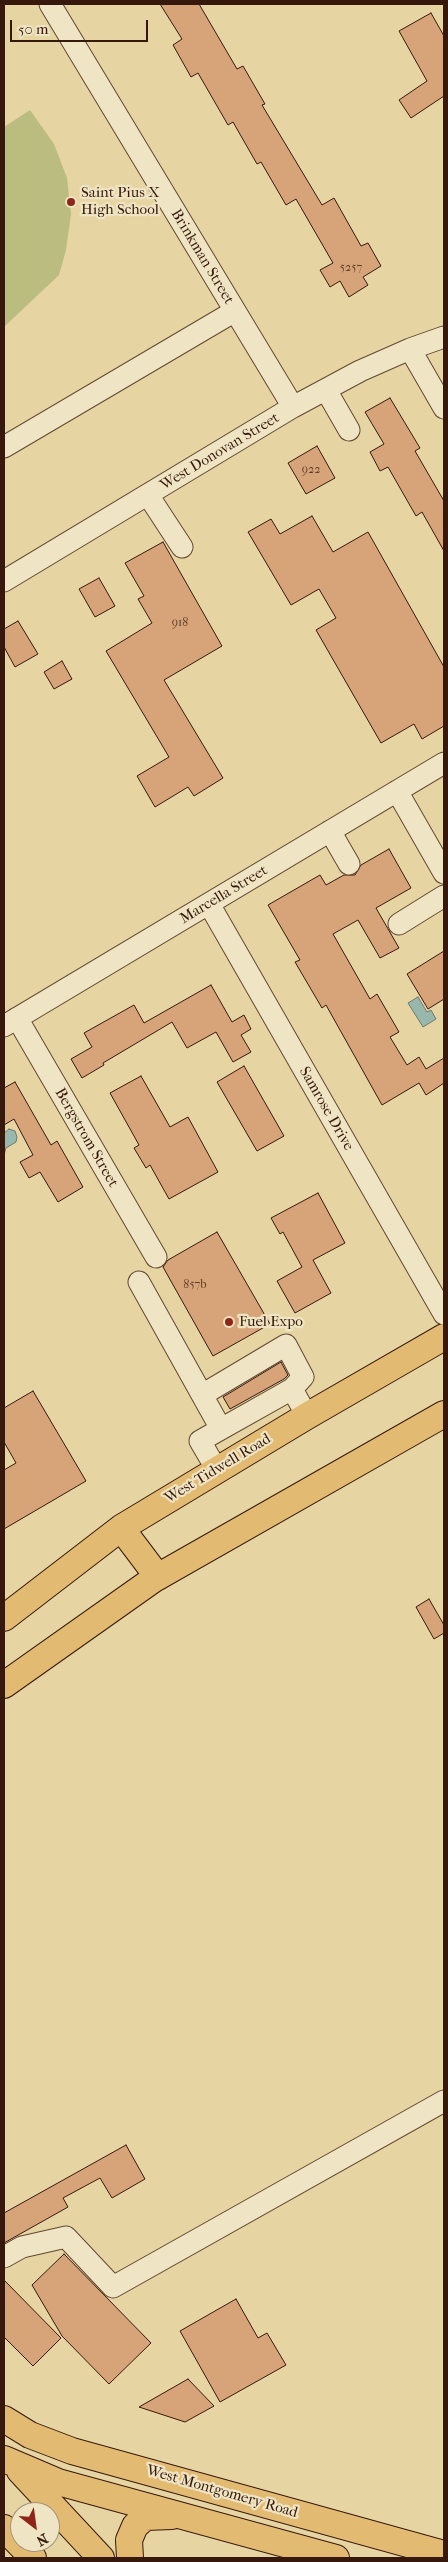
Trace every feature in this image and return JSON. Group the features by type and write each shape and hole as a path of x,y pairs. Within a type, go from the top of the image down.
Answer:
{"main road":[{"name":"West Tidwell Road","path":"4,1618 121,1528 307,1416 444,1337"},
{"path":"4,1685 158,1577 444,1414"},
{"path":"121,1528 158,1577"},
{"name":"West Montgomery Road","path":"4,2419 30,2435 72,2450 444,2554"},
{"path":"7,2459 58,2482 185,2515 337,2558 351,2528"},
{"path":"7,2459 101,2558"},
{"path":"220,2525 228,2494"},
{"path":"130,2558 129,2540 135,2526 145,2517 185,2515"},
{"path":"4,2528 33,2558"}],"street":[{"name":"Brinkman Street","path":"50,4 293,407"},
{"path":"4,447 235,311"},
{"name":"West Donovan Street","path":"4,581 293,407 410,349 444,338"},
{"path":"410,349 444,408"},
{"path":"326,390 348,430"},
{"path":"148,495 182,547"},
{"name":"Marcella Street","path":"10,1022 444,763"},
{"path":"396,791 444,873"},
{"path":"330,831 349,864"},
{"path":"399,924 444,896"},
{"name":"Samrose Drive","path":"209,904 444,1314"},
{"name":"Bergstrom Street","path":"10,1022 156,1257"},
{"path":"139,1282 221,1429"},
{"path":"202,1395 286,1346 303,1377 292,1389 200,1442 217,1470"},
{"path":"292,1389 307,1416"},
{"path":"4,2257 22,2248 66,2237 113,2287 444,2101"}],"green space":[{"path":"30,110 54,144 67,178 71,214 66,250 59,275 4,327 4,127"}],"water":[{"path":"418,997 427,1012 431,1010 436,1019 423,1027 408,1003"},
{"path":"9,1129 15,1131 17,1137 16,1142 6,1148 4,1155 4,1133"}],"building":[{"path":"160,4 199,4 237,69 243,66 265,104 262,105 322,205 334,198 361,246 368,243 381,266 363,277 368,285 349,297 340,281 330,287 320,270 333,263 296,199 286,205 261,162 257,164 233,122 228,125 198,73 191,77 173,45 182,39"},
{"path":"431,13 444,36 444,96 411,118 399,100 427,81 399,31"},
{"path":"390,398 420,448 415,451 444,501 444,551 422,512 416,516 388,467 380,471 370,452 384,444 365,412"},
{"path":"317,446 335,478 306,494 288,463"},
{"path":"312,516 333,552 368,532 444,667 444,726 422,739 414,724 381,743 316,630 336,618 319,589 291,605 248,532 271,519 280,534"},
{"path":"163,542 222,646 164,680 223,778 194,796 188,787 155,807 137,776 169,757 106,651 152,623 138,599 144,596 125,563"},
{"path":"99,578 115,606 95,617 79,589"},
{"path":"18,621 38,654 15,667 4,647 4,629"},
{"path":"62,661 72,679 54,689 44,672"},
{"path":"389,849 411,888 376,908 399,948 380,958 358,920 333,934 370,999 377,994 399,1032 390,1037 407,1065 419,1057 426,1069 444,1058 444,1083 426,1095 419,1083 382,1105 326,1005 322,1008 295,962 300,960 268,905 320,875 326,885 344,875 355,875 361,865"},
{"path":"444,951 444,999 428,1009 407,974"},
{"path":"211,985 232,1022 244,1015 251,1029 241,1035 251,1052 233,1062 216,1032 187,1048 172,1022 103,1063 104,1065 82,1078 71,1059 92,1047 84,1033 134,1005 144,1023"},
{"path":"244,1066 284,1136 257,1151 217,1082"},
{"path":"141,1076 170,1127 188,1117 218,1172 169,1199 150,1165 146,1168 134,1148 139,1145 110,1093"},
{"path":"15,1082 51,1145 57,1141 83,1187 58,1202 40,1172 29,1178 20,1162 33,1155 14,1119 4,1125 4,1088"},
{"path":"318,1193 345,1243 313,1260 331,1293 295,1313 277,1281 302,1267 283,1232 280,1234 271,1218"},
{"path":"217,1232 270,1324 213,1356 163,1267 168,1260"},
{"path":"281,1362 288,1375 284,1379 230,1409 223,1397"},
{"path":"33,1391 86,1481 4,1529 4,1470 16,1463 4,1442 4,1408"},
{"path":"429,1599 444,1625 444,1633 434,1639 416,1607"},
{"path":"126,2145 145,2179 112,2198 100,2178 63,2198 68,2207 4,2243 4,2213"},
{"path":"64,2254 151,2343 109,2384 62,2336 32,2285"},
{"path":"4,2280 61,2338 33,2366 4,2337"},
{"path":"236,2299 258,2338 267,2333 286,2365 220,2402 180,2331"},
{"path":"188,2379 214,2406 185,2422 139,2407"}],"place":[{"name":"Saint Pius X High School","path":"71,202"},
{"name":"Fuel Expo","path":"229,1322"}]}
